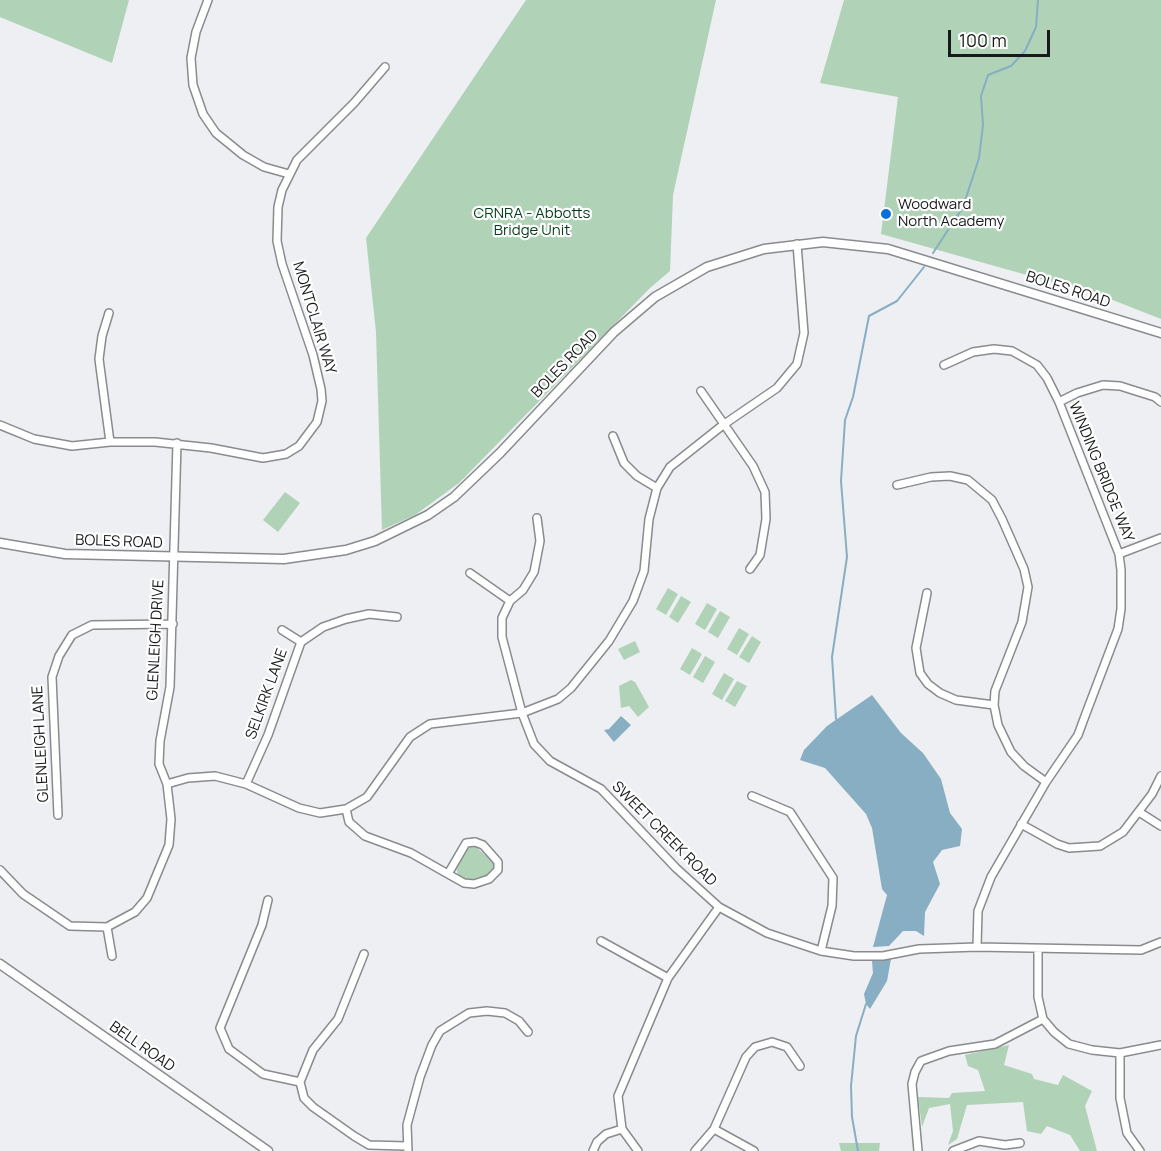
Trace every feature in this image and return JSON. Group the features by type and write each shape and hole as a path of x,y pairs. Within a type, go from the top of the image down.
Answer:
{"street":[{"path":"208,0 196,32 191,58 193,85 203,114 216,133 243,154 264,166 289,174"},
{"name":"MONTCLAIR WAY","path":"0,425 34,438 61,444 83,446 110,441 177,443 250,458 272,458 299,446 317,422 322,401 321,389 277,241 278,207 289,174 307,148 354,103 384,67"},
{"name":"BOLES ROAD","path":"0,543 65,554 172,558 284,559 315,556 356,547 403,529 454,497 500,453 615,332 654,297 680,281 735,256 797,244 854,243 888,249 1161,333"},
{"path":"167,784 188,778 215,776 246,784 299,808 320,813 346,809 367,796 410,737 430,724 522,713 558,699 571,688 625,616 644,571 650,519 657,489 670,467 723,425 777,388 797,364 804,333 797,244"},
{"path":"109,313 102,336 99,359 110,441"},
{"name":"WINDING BRIDGE WAY","path":"944,364 973,352 994,349 1012,351 1037,365 1047,378 1059,402 1119,554 1121,609 1118,629 1078,735 1021,824 984,894 978,911 977,947"},
{"path":"1059,402 1077,393 1103,385 1120,386 1155,397 1161,402"},
{"path":"701,391 753,466 765,492 766,519 760,555 750,569"},
{"path":"613,436 624,463 637,476 657,489"},
{"name":"GLENLEIGH DRIVE","path":"0,870 23,894 70,926 106,927 135,912 147,898 169,845 171,819 167,784 159,764 160,741 170,687 177,443"},
{"path":"897,485 950,476 968,480 982,489 992,500 1024,569 1027,604 995,691 994,705 998,725 1011,752 1024,766 1046,782"},
{"name":"SWEET CREEK ROAD","path":"537,518 540,541 534,572 523,590 510,601 502,618 502,637 522,713 538,750 550,761 601,789 676,868 719,907 767,933 821,951 854,957 883,956 919,949 977,947 1141,950 1161,942"},
{"path":"1119,554 1161,538"},
{"path":"470,573 510,601"},
{"path":"927,594 916,648 920,673 934,689 956,700 994,705"},
{"name":"SELKIRK LANE","path":"246,784 268,735 301,642 323,627 369,614 397,617"},
{"name":"GLENLEIGH LANE","path":"58,815 52,677 59,656 72,635 92,625 173,624"},
{"path":"282,630 301,642"},
{"path":"1021,824 1057,844 1085,849 1100,846 1123,832 1139,812 1161,776"},
{"path":"752,796 790,813 833,878 832,906 821,951"},
{"path":"346,809 349,822 365,836 411,853 448,874 464,883 474,884 494,875 498,870 498,862 483,845 475,842 466,843 448,874"},
{"path":"1139,812 1161,826"},
{"path":"268,900 262,925 220,1028 229,1049 263,1074 300,1082"},
{"path":"638,1151 622,1129 618,1096 668,978 719,907"},
{"path":"106,927 112,956"},
{"path":"601,941 668,978"},
{"path":"1038,949 1038,997 1043,1019 1070,1044 1120,1053 1161,1045"},
{"path":"364,954 338,1018 313,1050 300,1082 304,1098 313,1107 369,1145 407,1149 407,1125 420,1077 440,1031 469,1013 486,1011 505,1013 519,1021 528,1032"},
{"name":"BELL ROAD","path":"0,964 268,1151"},
{"path":"918,1151 912,1084 921,1061 949,1050 995,1044 1043,1019"},
{"path":"695,1151 714,1129 746,1057 755,1047 772,1042 787,1047 800,1066"},
{"path":"1120,1053 1120,1098 1127,1133 1140,1151"},
{"path":"593,1151 597,1142 606,1134 622,1129"},
{"path":"714,1129 754,1151"},
{"path":"953,1151 979,1142 1005,1145 1020,1143"}],"green space":[{"path":"0,0 129,0 112,63 0,17"},
{"name":"CRNRA - Abbotts Bridge Unit","path":"526,0 716,0 673,195 670,271 650,288 459,483 415,515 382,530 376,332 366,238"},
{"path":"844,0 1161,0 1161,319 1105,297 881,234 898,97 820,83"},
{"path":"285,492 300,503 278,532 263,520"},
{"path":"668,588 678,594 666,615 656,609"},
{"path":"681,596 691,602 678,623 669,617"},
{"path":"707,603 717,609 705,630 695,624"},
{"path":"720,611 730,617 718,638 708,632"},
{"path":"739,628 749,634 737,655 727,649"},
{"path":"752,636 761,642 749,663 739,657"},
{"path":"635,641 640,652 624,660 618,649"},
{"path":"692,648 702,654 690,675 680,669"},
{"path":"705,656 715,662 703,683 693,677"},
{"path":"724,673 734,679 722,700 712,694"},
{"path":"631,680 635,682 649,707 638,717 629,706 621,708 619,686"},
{"path":"737,681 747,686 735,707 725,701"},
{"path":"474,845 494,863 495,867 489,875 468,880 458,875 456,868 466,849"},
{"path":"1009,1045 1004,1065 1032,1074 1034,1079 1058,1085 1063,1075 1092,1091 1085,1106 1097,1151 1080,1151 1070,1135 1047,1126 1041,1134 1027,1131 1023,1102 967,1105 957,1139 948,1145 953,1131 950,1104 929,1108 922,1127 918,1097 949,1098 952,1093 985,1091 978,1070 968,1066 965,1055"},
{"path":"839,1143 880,1143 879,1151 841,1151"}],"water":[{"path":"872,695 901,733 923,753 941,779 950,813 962,829 960,846 942,850 933,862 940,884 925,912 924,936 916,931 903,931 889,946 873,947 887,895 882,889 872,828 866,814 825,768 800,760 804,750 827,726"},
{"path":"621,716 631,725 614,742 604,730 609,729"},
{"path":"891,959 887,981 870,1009 866,1004 864,994 873,973 872,961"}],"waterway":[{"path":"933,253 963,207 979,158 983,125 981,96 988,75 1011,66 1025,51 1036,27 1038,0"},
{"path":"836,719 832,657 847,557 841,481 845,420 853,397 869,316 897,301 924,267"},
{"path":"858,1151 852,1117 851,1086 856,1036 866,1004"}],"place":[{"name":"Woodward North Academy","path":"886,214"}]}
